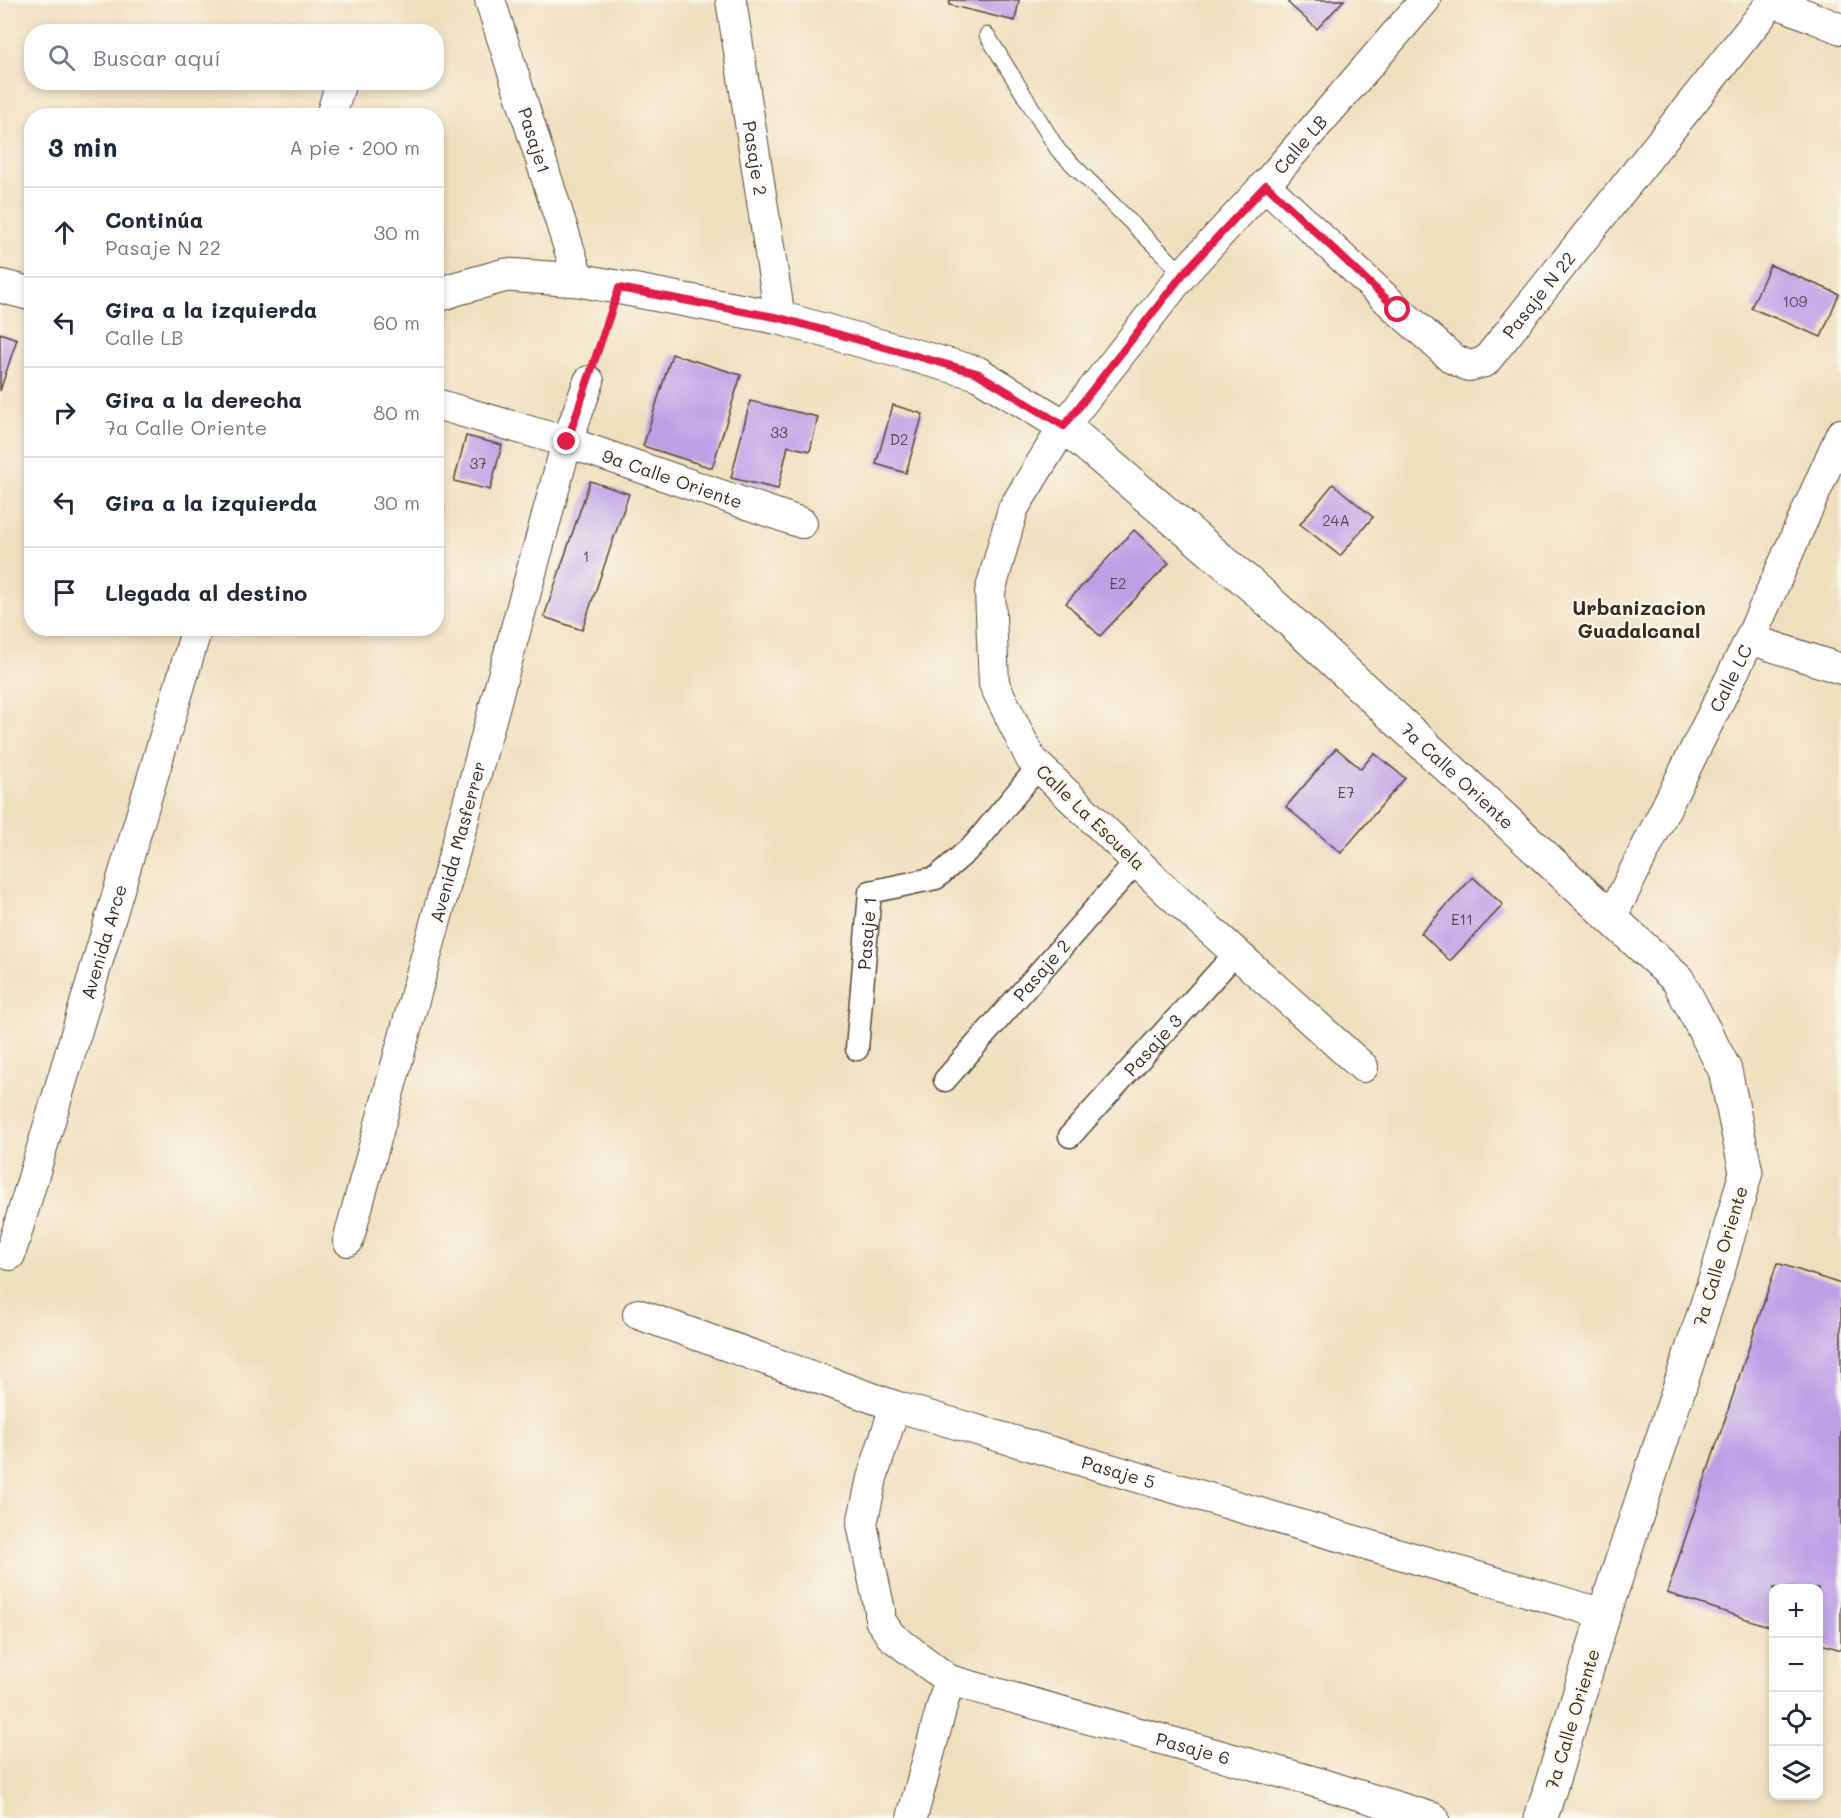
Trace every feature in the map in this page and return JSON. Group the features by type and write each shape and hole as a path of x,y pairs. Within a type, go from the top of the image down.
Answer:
{"street":[{"name":"Pasaje1","path":"490,0 579,280"},
{"name":"Pasaje 2","path":"731,0 780,318"},
{"name":"Calle LB","path":"1064,426 1183,274 1266,185 1425,0"},
{"name":"Pasaje N 22","path":"1266,185 1453,359 1468,366 1485,362 1772,1"},
{"path":"1772,1 1841,29"},
{"path":"333,108 339,90"},
{"name":"7a Calle Oriente","path":"444,293 506,274 579,280 780,318 977,373 1064,426 1257,591 1677,980 1725,1070 1746,1172 1716,1279 1604,1614 1541,1818"},
{"path":"0,286 24,292"},
{"name":"Avenida Masferrer","path":"348,1241 567,442 589,381"},
{"name":"9a Calle Oriente","path":"444,406 567,442 802,523"},
{"name":"Calle La Escuela","path":"1064,426 1013,509 990,592 994,684 1031,759 1137,861 1363,1067"},
{"name":"Calle LC","path":"1611,918 1750,639 1841,434"},
{"name":"Avenida Arce","path":"10,1255 195,636"},
{"path":"1750,639 1841,669"},
{"name":"Pasaje 1","path":"857,1049 870,892 936,878 974,845 1038,766"},
{"name":"Pasaje 2","path":"945,1080 1137,861"},
{"name":"Pasaje 3","path":"1070,1136 1236,952"},
{"name":"Pasaje 5","path":"638,1314 895,1406 1604,1614"},
{"path":"895,1406 872,1478 862,1524 880,1620 891,1636 950,1680 912,1818"},
{"name":"Pasaje 6","path":"950,1680 1319,1783 1400,1814 1434,1818"}],"lane":[{"path":"987,35 1058,150 1183,274"}],"path":[{"path":"589,381 619,288"}],"building":[{"path":"950,0 1019,0 1015,21 949,5"},
{"path":"1290,0 1344,0 1317,29 1288,3"},
{"path":"1770,265 1839,294 1821,337 1751,308"},
{"path":"0,333 17,339 0,391"},
{"path":"672,354 741,375 712,468 643,446"},
{"path":"750,401 818,417 810,451 788,446 778,489 731,478"},
{"path":"893,405 923,414 906,473 876,464"},
{"path":"466,436 502,445 490,490 454,481"},
{"path":"590,481 629,494 582,630 544,617"},
{"path":"1333,484 1373,517 1340,556 1300,524"},
{"path":"1134,530 1169,563 1100,636 1066,603"},
{"path":"1336,748 1361,769 1374,753 1405,778 1341,853 1286,807"},
{"path":"1473,877 1503,905 1450,961 1421,933"},
{"path":"1777,1263 1841,1284 1841,1650 1823,1645 1823,1584 1769,1584 1769,1626 1667,1593"}],"district":[{"name":"Urbanizacion Guadalcanal","path":"1639,618"}],"route":[{"path":"567,442 619,288 780,318 977,373 1064,426 1183,274 1266,185 1398,310"}]}
